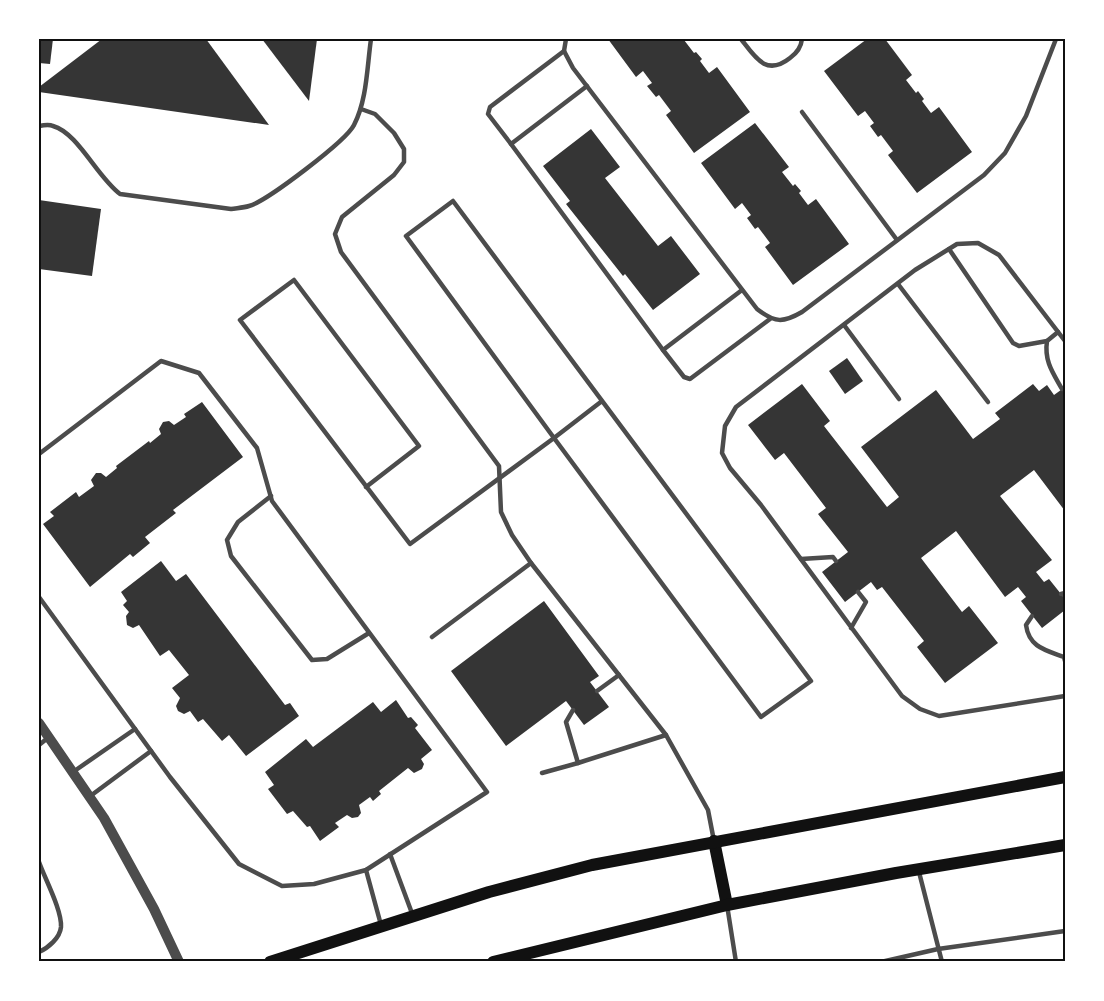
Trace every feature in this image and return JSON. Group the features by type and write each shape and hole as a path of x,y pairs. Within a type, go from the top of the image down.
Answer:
{"main road":[{"path":"270,962 489,892 592,865 1065,777"},
{"path":"714,841 728,905"},
{"path":"495,962 728,905 918,869 1065,845"}],"street":[{"path":"39,723 104,818 154,909 179,962"}],"lane":[{"path":"39,126 51,125 71,138 109,186 120,194 231,209 249,206 264,199 341,141 353,127 361,109 371,39"},
{"path":"566,39 564,51 573,68 757,309 770,319 788,320 802,312 984,175 1005,153 1026,116 1056,39"},
{"path":"741,39 758,61 772,66 781,65 798,52 802,39"},
{"path":"564,51 490,107 488,114 663,350 684,377 690,379 770,319"},
{"path":"511,144 587,86"},
{"path":"361,109 375,114 394,133 404,149 404,162 394,175 342,218 335,234 341,252 499,466 501,512 512,535 531,563 666,735 708,810 714,841"},
{"path":"802,112 897,240"},
{"path":"453,201 811,681 761,717 554,438 406,236 453,201"},
{"path":"1065,342 999,255 978,243 957,244 898,284 736,407 725,426 722,453 730,468 801,559 902,696 920,709 939,716 1065,696"},
{"path":"949,249 1013,343 1019,346 1047,342 1058,332"},
{"path":"366,487 419,446 294,280 240,321 366,487 410,544 602,401"},
{"path":"898,284 988,402"},
{"path":"663,350 742,290"},
{"path":"844,325 899,399"},
{"path":"1047,342 1045,354 1050,369 1062,389"},
{"path":"39,454 161,362 199,373 257,448 271,496 369,633 488,792 366,870 314,884 282,886 239,864 151,751 39,597"},
{"path":"271,496 238,522 227,540 231,556 312,660 327,659 369,633"},
{"path":"801,559 833,557 836,561"},
{"path":"432,637 531,563"},
{"path":"852,628 866,602 858,592"},
{"path":"1032,616 1026,625 1027,636 1039,647 1064,657 1065,661"},
{"path":"597,691 619,675"},
{"path":"573,710 566,722 578,763"},
{"path":"73,772 135,729"},
{"path":"542,772 666,735"},
{"path":"39,745 49,737"},
{"path":"89,796 151,751"},
{"path":"390,854 413,916"},
{"path":"39,862 58,912 61,928 54,942 39,952"},
{"path":"918,869 942,962"},
{"path":"366,870 381,926"},
{"path":"728,905 736,962"},
{"path":"881,962 938,949 1065,931"}],"building":[{"path":"39,39 53,39 50,64 39,63"},
{"path":"102,39 206,39 269,125 39,92 39,87"},
{"path":"262,39 317,39 309,101"},
{"path":"608,39 686,39 684,40 702,59 700,61 709,73 717,67 750,112 694,153 666,115 671,111 659,95 656,97 647,86 652,83 643,71 636,77"},
{"path":"867,39 885,39 912,75 906,80 916,93 918,91 931,113 939,107 972,152 917,193 888,155 893,151 881,135 878,137 870,126 874,123 865,111 858,116 824,71"},
{"path":"755,123 789,167 782,172 793,186 795,184 801,191 799,193 808,205 816,199 849,244 793,285 765,247 770,243 758,227 755,229 747,218 751,215 742,203 735,209 701,163"},
{"path":"591,129 620,167 605,178 658,246 671,236 700,274 653,310 566,204 570,201 543,166"},
{"path":"39,200 101,209 92,276 39,269"},
{"path":"847,358 863,381 845,394 829,371"},
{"path":"802,384 830,421 824,426 887,507 899,497 861,447 936,390 973,439 1000,419 995,413 1033,384 1039,391 1047,385 1054,395 1065,387 1065,511 1034,470 1000,496 1052,560 1036,572 1044,582 1049,579 1065,599 1065,610 1042,628 1021,601 1026,597 1018,587 1005,597 956,531 921,558 962,612 969,606 998,643 945,683 917,647 924,641 882,587 877,590 871,582 845,602 822,572 848,552 818,514 826,508 784,453 775,460 748,425"},
{"path":"202,402 243,457 173,510 176,513 145,537 150,543 133,557 130,554 90,587 43,524 54,516 50,512 76,492 79,497 94,486 91,480 96,473 101,473 106,477 117,468 116,466 149,441 150,443 161,434 159,429 163,422 169,421 174,425 186,417 184,414"},
{"path":"161,561 176,581 186,574 285,705 290,703 299,716 246,756 229,735 222,741 203,719 198,722 190,711 184,714 178,711 176,706 180,698 172,688 189,675 169,650 160,656 139,625 133,628 127,625 126,616 129,612 123,605 127,601 121,592"},
{"path":"544,601 599,676 590,682 609,707 584,725 566,701 506,746 451,671"},
{"path":"396,700 408,718 411,717 418,725 415,728 432,750 421,759 424,764 422,769 414,773 408,768 379,791 381,794 373,801 370,797 359,805 361,813 358,817 352,818 347,815 335,823 339,827 320,841 310,826 307,827 293,811 287,814 268,789 274,785 265,772 306,739 313,747 373,702 381,712"}]}
